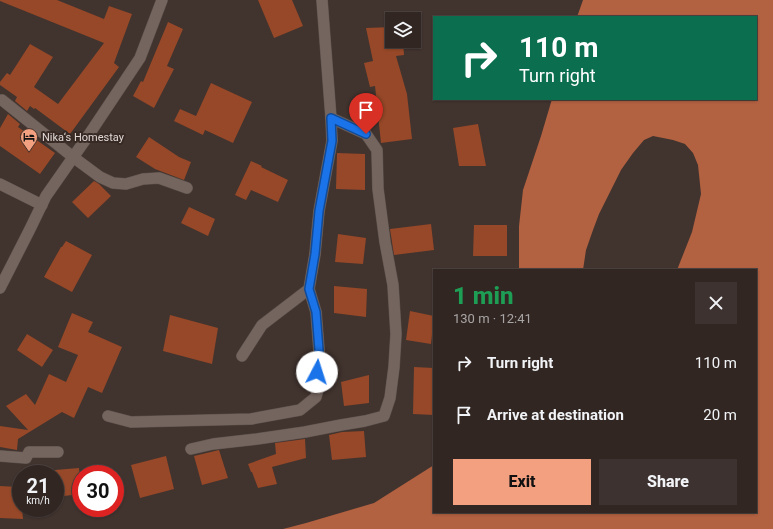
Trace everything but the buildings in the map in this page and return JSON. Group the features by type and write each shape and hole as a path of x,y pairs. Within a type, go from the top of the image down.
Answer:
{"street":[{"path":"0,288 46,196 140,58 162,0"},
{"path":"108,416 131,422 251,419 300,410 316,397 320,382 317,372 319,350 316,312 309,289 315,254 319,211 332,141 322,0"},
{"path":"2,100 100,177 113,183 126,184 143,179 159,178 187,188"},
{"path":"191,449 213,444 257,439 365,422 384,416 390,398 396,334 393,285 385,242 378,189 377,150 366,134 331,118"},
{"path":"0,184 42,206"},
{"path":"242,356 262,325 309,289"},
{"path":"0,456 26,458 29,452 58,452"}],"shaded area":[{"path":"583,0 773,0 773,529 283,529 374,503 433,466 433,513 757,513 757,269 677,269 692,232 701,194 698,165 693,153 685,144 673,140 653,136 644,140 621,170 599,214 586,250 583,269 519,269 519,226 523,190 552,100 757,100 757,16 577,16"}],"place":[{"name":"Nika‘s Homestay","path":"29,152"}],"route":[{"path":"317,372 319,350 316,312 309,289 315,254 319,211 332,141 331,118 366,134"}]}
